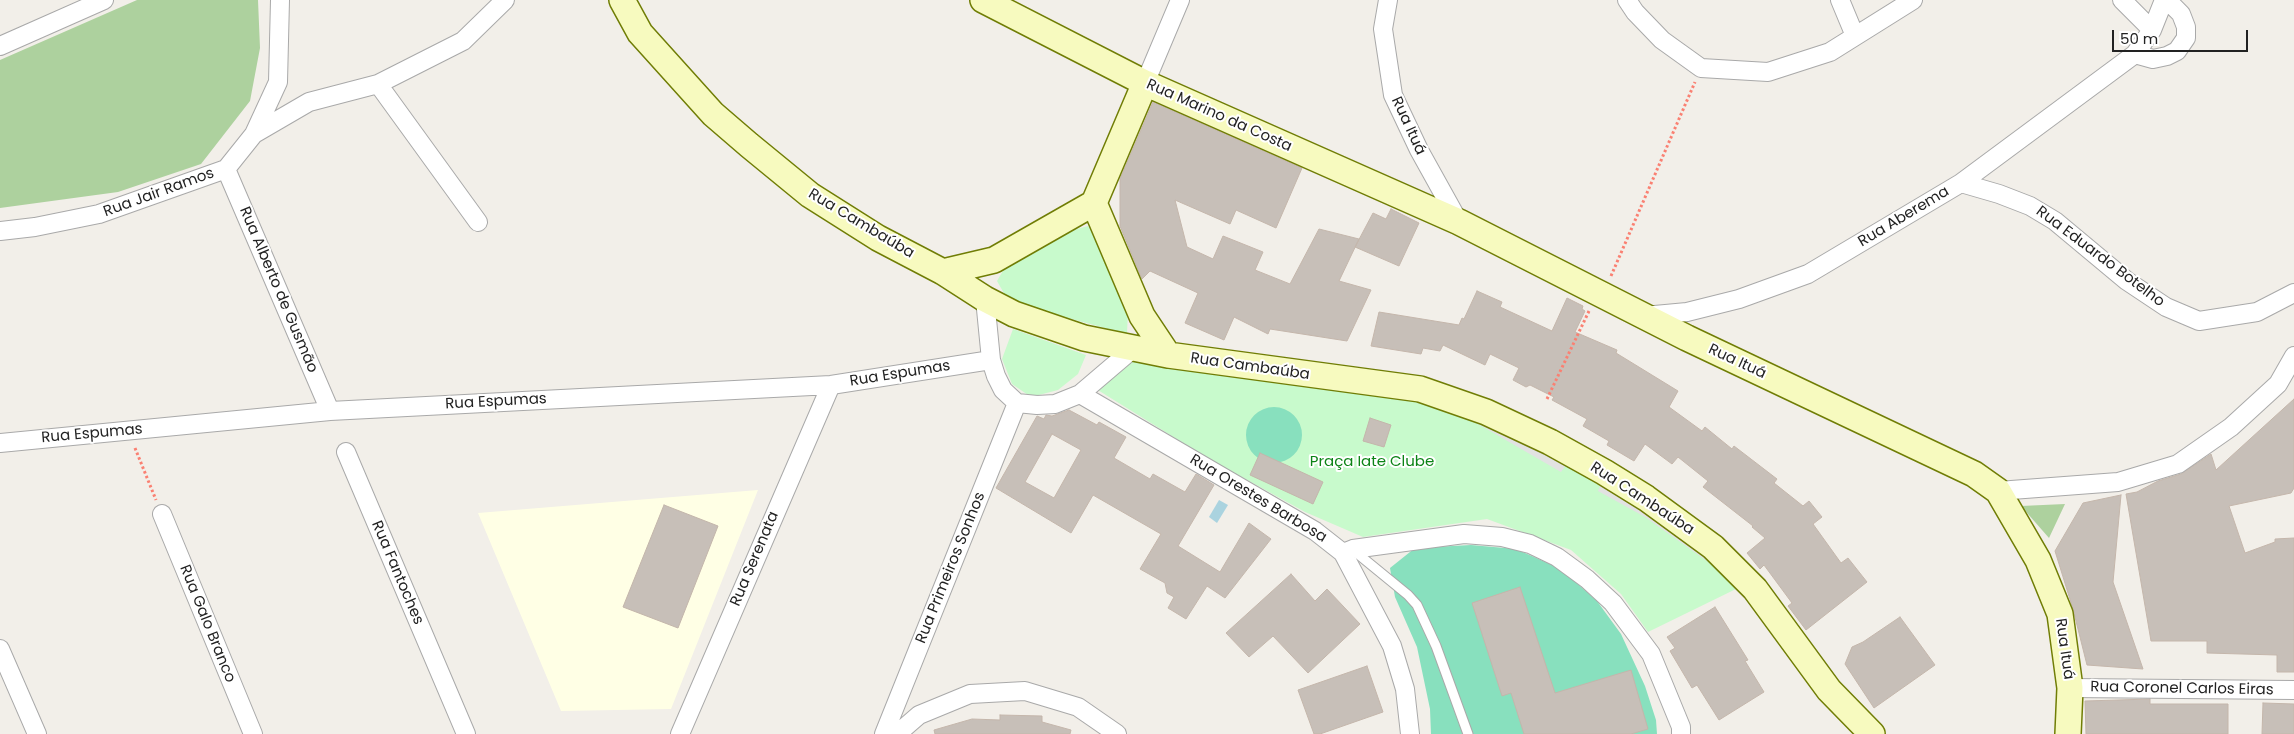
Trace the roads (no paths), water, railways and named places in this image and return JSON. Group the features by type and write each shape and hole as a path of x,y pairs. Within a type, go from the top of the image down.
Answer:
{"street":[{"path":"0,46 104,0"},
{"path":"254,134 278,82 280,0"},
{"name":"Rua Jair Ramos","path":"0,231 35,228 99,214 226,169 254,134 308,102 378,84 463,42 505,0"},
{"name":"Rua Cambaúba","path":"622,0 640,33 713,114 810,194 878,238 944,272 985,299 1014,314 1084,338 1168,355 1420,389 1486,412 1550,442 1604,472 1646,498 1713,547 1755,589 1829,690 1872,734"},
{"name":"Rua Marino da Costa","path":"983,0 1145,83 1459,222"},
{"path":"944,272 994,260 1094,204 1180,0"},
{"name":"Rua Ituá","path":"1388,0 1383,29 1393,95 1419,150 1459,222 1644,316 1974,474 1998,491 2038,560 2060,614 2070,688 2068,734"},
{"path":"1627,0 1635,12 1662,40 1701,68 1768,72 1830,52 1913,0"},
{"path":"1840,0 1855,36"},
{"path":"2122,0 2152,30"},
{"name":"Rua Aberema","path":"1644,316 1687,312 1739,299 1808,274 1961,183 2135,54 2152,30 2166,0 2181,14 2186,26 2186,38 2177,51 2167,56 2153,59 2135,54"},
{"path":"378,84 478,222"},
{"name":"Rua Alberto de Gusmão","path":"226,169 330,411"},
{"name":"Rua Eduardo Botelho","path":"1961,183 1999,194 2030,206 2056,221 2127,281 2166,307 2199,321 2258,312 2294,293"},
{"path":"1094,204 1142,316 1168,355"},
{"path":"994,260 985,299 991,360 1002,390 1017,403 1055,404 1080,394 1134,348 1142,316"},
{"path":"1998,491 2118,482 2178,464 2231,427 2278,384 2294,356"},
{"name":"Rua Espumas","path":"0,443 330,411 831,384 991,360"},
{"name":"Rua Serenata","path":"680,734 831,384"},
{"name":"Rua Orestes Barbosa","path":"1080,394 1348,551 1392,646 1405,689 1410,734"},
{"name":"Rua Primeiros Sonhos","path":"884,734 1017,403"},
{"name":"Rua Fantoches","path":"346,452 466,734"},
{"name":"Rua Galo Branco","path":"162,514 253,734"},
{"path":"1348,551 1464,534 1502,537 1530,544 1558,557 1587,579 1614,604 1651,654 1681,727 1681,734"},
{"path":"0,649 37,734"},
{"name":"Rua Coronel Carlos Eiras","path":"2070,688 2294,690"},
{"path":"897,734 919,715 970,694 1025,692 1078,707 1117,734"}],"lane":[{"path":"1348,551 1408,595 1417,606 1436,646 1468,734"}],"water":[{"path":"1219,500 1228,505 1217,523 1209,517"}],"park label":[{"name":"Praça Iate Clube","path":"1372,462"}]}
